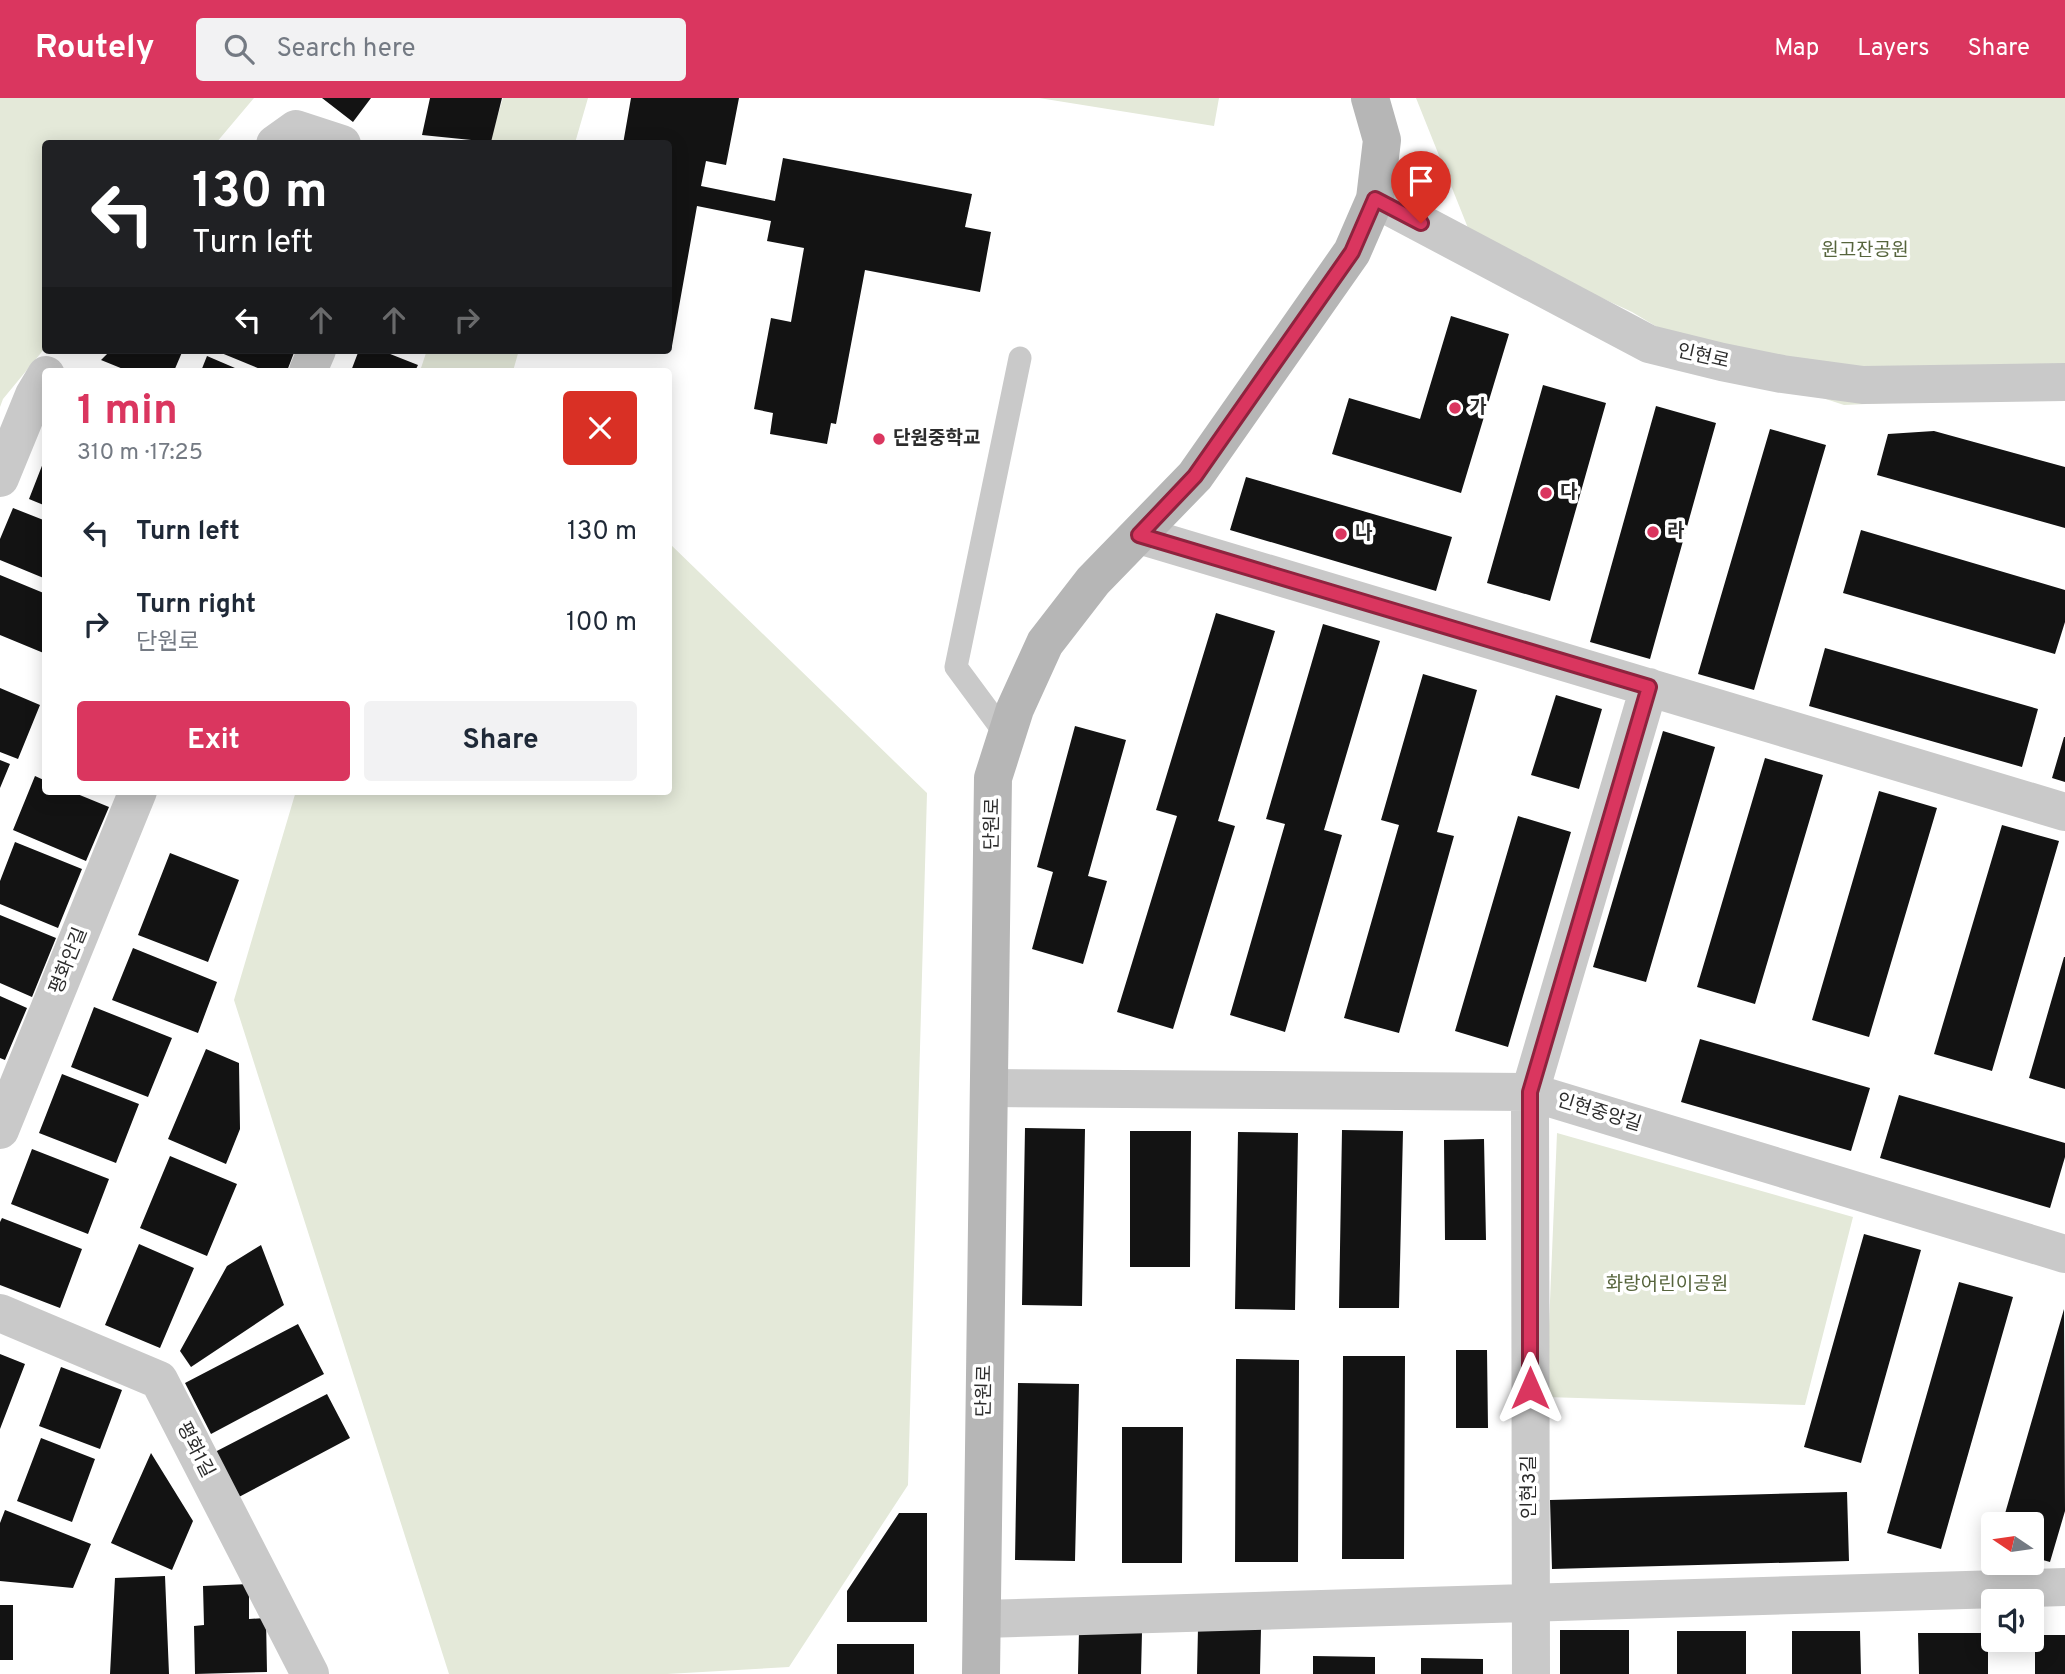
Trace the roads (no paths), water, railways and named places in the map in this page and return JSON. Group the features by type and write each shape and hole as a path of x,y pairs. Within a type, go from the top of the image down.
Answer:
{"street":[{"name":"단원로","path":"982,1674 993,778 1015,709 1045,643 1093,581 1195,476 1352,252 1375,199 1382,140 1370,98"},
{"path":"281,140 296,129 330,140"},
{"name":"인현로","path":"1375,199 1649,344 1782,374 1863,385 2065,382"},
{"path":"0,478 42,381"},
{"path":"1139,535 2065,812"},
{"name":"인현3길","path":"1531,1674 1530,1092 1649,687"},
{"name":"평화안길","path":"0,1130 136,795"},
{"name":"인현중앙길","path":"989,1088 1530,1092 2065,1254"},
{"name":"평화1길","path":"0,1313 159,1380 310,1674"},
{"path":"982,1619 2065,1587"}],"lane":[{"path":"1007,736 956,667 1020,358"}],"place":[{"name":"가","path":"1455,408"},
{"name":"단원중학교","path":"879,439"},
{"name":"다","path":"1546,493"},
{"name":"라","path":"1653,532"},
{"name":"나","path":"1341,534"}],"park label":[{"name":"원고잔공원","path":"1865,251"},
{"name":"화랑어린이공원","path":"1667,1285"}]}
